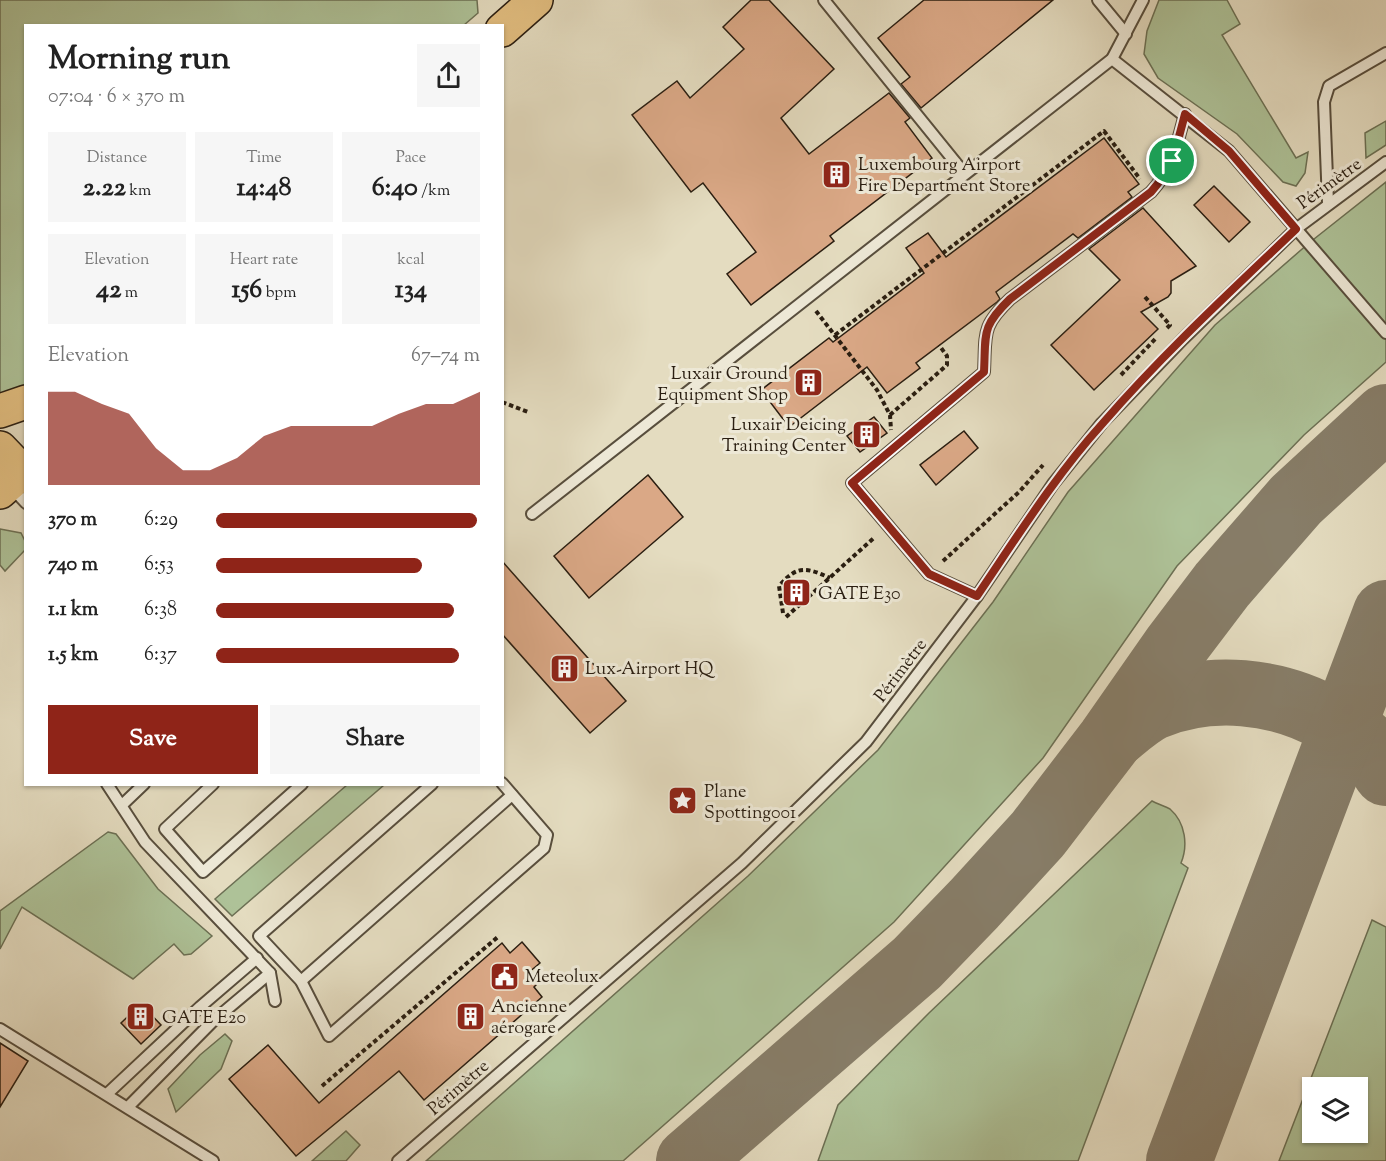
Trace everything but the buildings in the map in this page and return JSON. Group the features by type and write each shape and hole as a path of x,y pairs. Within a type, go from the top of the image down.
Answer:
{"main road":[{"path":"504,28 536,0"},
{"path":"0,411 24,403"},
{"path":"0,448 16,484"}],"lane":[{"path":"824,0 964,173"},
{"path":"1098,0 1126,34"},
{"path":"532,514 1112,59 1143,0"},
{"path":"1328,203 1324,102 1329,86 1386,53"},
{"path":"1112,59 1185,114 1229,151 1386,333"},
{"path":"977,596 929,574 852,483 984,372 987,329 994,314 1010,299 1151,192 1164,178 1172,161 1185,114"},
{"name":"Périmètre","path":"398,1161 742,863 866,742 977,596 1053,484 1102,423 1183,339 1296,229 1386,162"},
{"path":"430,786 259,936 301,981 329,1036 544,848 547,835 504,785"},
{"path":"108,786 145,842 270,973 275,1001"},
{"path":"122,805 142,786"},
{"path":"211,786 165,829 203,872 300,786"},
{"path":"301,981 512,795"},
{"path":"107,1094 200,1007 257,958"},
{"path":"128,1107 213,1021 270,973"},
{"path":"0,1029 213,1161"}],"path":[{"path":"835,335 1104,131 1144,184"},
{"path":"1119,378 1170,325 1145,297"},
{"path":"806,299 877,390 884,404"},
{"path":"890,415 947,365 947,356 939,345"},
{"path":"504,403 528,412"},
{"path":"929,574 1019,492 1050,457"},
{"path":"830,578 811,569 797,570 788,576 779,586 785,615 830,578 879,533"},
{"path":"322,1086 499,936"}],"green space":[{"path":"0,0 477,0 478,13 465,24 24,24 24,391 0,402"},
{"path":"1159,0 1227,0 1240,24 1222,35 1296,158 1308,152 1305,173 1296,186 1283,182 1237,134 1158,78 1144,54 1147,31"},
{"path":"1386,121 1386,145 1366,158 1365,133"},
{"path":"1386,182 1386,362 1304,435 1177,566 1043,758 894,922 623,1161 426,1161 748,876 878,750 993,602 1068,492 1215,325 1309,243"},
{"path":"0,529 21,533 24,539 24,551 5,571 0,565"},
{"path":"346,786 383,786 232,916 215,899"},
{"path":"1152,801 1170,809 1179,821 1185,842 1181,863 1188,868 1078,1161 818,1161 838,1105 929,1013"},
{"path":"108,832 116,834 158,889 212,936 191,954 184,955 174,944 133,979 22,907 0,949 0,911"},
{"path":"1372,920 1386,927 1386,1161 1279,1161 1302,1101 1302,1143 1368,1143 1368,1077 1311,1077"},
{"path":"225,1034 232,1041 221,1069 176,1112 168,1089 200,1055"},
{"path":"346,1131 360,1145 346,1161 312,1161"}],"taxiway":[{"path":"689,1161 917,963 974,904 1038,834 1110,740 1222,585 1296,500 1386,417"},
{"path":"1179,1161 1386,613"},
{"path":"1116,734 1153,707 1175,699 1220,693 1266,696 1310,710 1360,738 1386,773"}],"place":[{"name":"Luxembourg Airport Fire Department Store","path":"837,174"},
{"name":"Luxair Ground Equipment Shop","path":"809,383"},
{"name":"Luxair Deicing Training Center","path":"867,434"},
{"name":"GATE E30","path":"797,593"},
{"name":"Lux-Airport HQ","path":"564,668"},
{"name":"Plane Spotting001","path":"683,801"},
{"name":"Meteolux","path":"504,976"},
{"name":"Ancienne aérogare","path":"470,1016"},
{"name":"GATE E20","path":"141,1017"}],"route":[{"path":"1185,114 1229,151 1296,229 1183,339 1102,423 1053,484 977,596 929,574 852,483 984,372 988,323 994,314 1010,299 1151,192 1164,178 1172,161 1185,114"}]}
